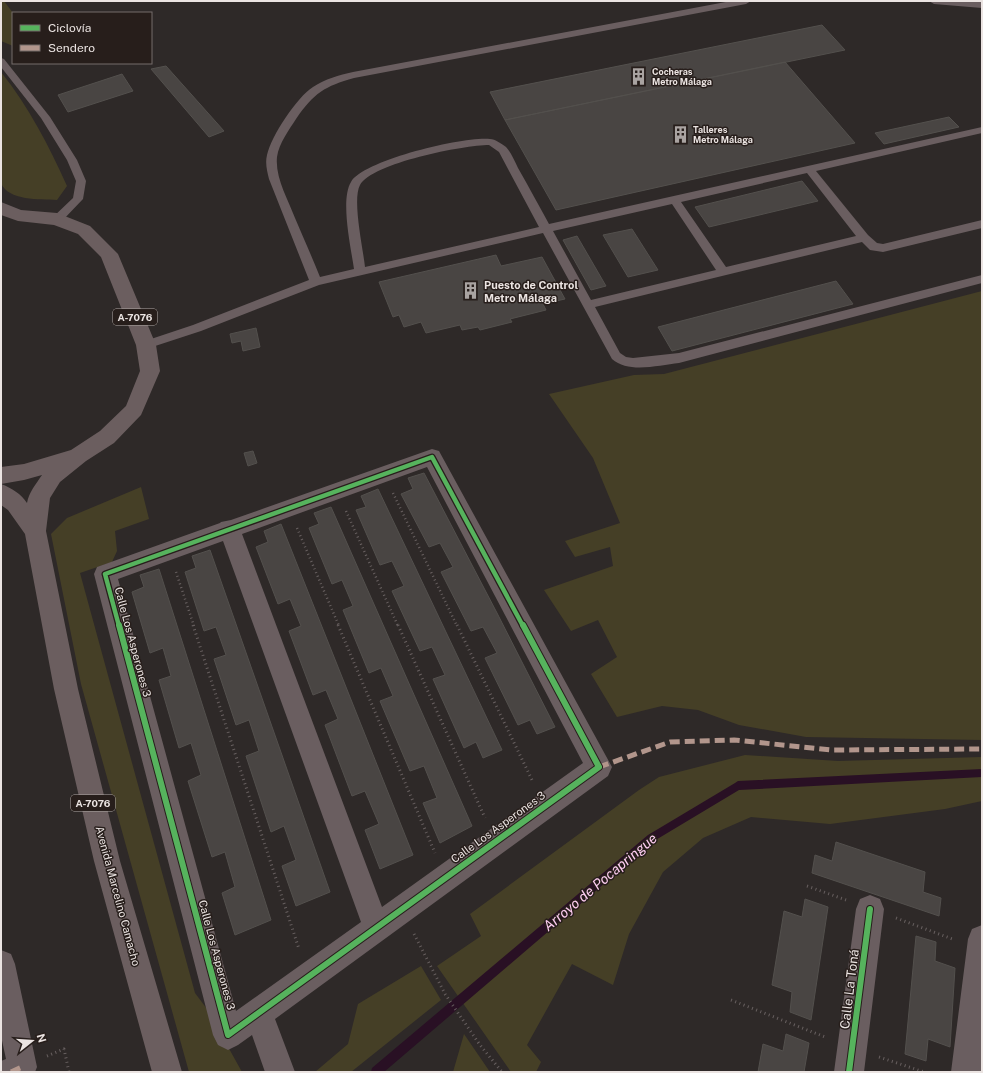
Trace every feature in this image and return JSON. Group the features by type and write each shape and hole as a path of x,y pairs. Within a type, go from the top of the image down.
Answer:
{"main road":[{"name":"Avenida Marcelino Camacho","path":"1,208 10,217 57,220 84,230 109,254 146,345 150,371 134,410 107,437 79,455 53,476 39,496 35,531 66,690 107,861 167,1072"},
{"name":"Avenida Marcelino Camacho","path":"1,476 24,472 79,455"},
{"name":"Avenida Marcelino Camacho","path":"1,493 16,504 35,531"}],"street":[{"name":"Calle Los Asperones 3","path":"432,457 599,767 228,1035 105,574 336,490 384,475 432,457"},
{"path":"229,528 376,927"},
{"name":"Calle La Toná","path":"848,1072 870,909"},
{"path":"966,1072 982,938"},
{"path":"1,964 16,1069"},
{"path":"258,1013 280,1072"}],"lane":[{"path":"316,282 274,179 272,167 272,154 276,144 304,102 312,93 337,80 353,75 746,1"},
{"path":"934,1 982,5"},
{"path":"1,60 44,117 72,160 81,181 78,199 57,220"},
{"path":"146,345 197,328 316,282 809,168 982,130"},
{"path":"360,273 351,203 352,191 357,181 367,172 392,160 476,143 491,142 503,150 545,229 616,356 620,360 633,363 679,358 982,279"},
{"path":"809,168 864,238 874,247 883,248 982,224"},
{"path":"674,199 723,272"},
{"path":"588,305 864,238"}],"path":[{"path":"384,475 545,806"},
{"path":"336,490 495,841"},
{"path":"289,508 445,877"},
{"path":"170,550 308,977"},
{"path":"401,909 445,994 480,1045 502,1072"}],"shaded area":[{"path":"1,1 4,1 12,12 12,46 1,41"},
{"path":"1,72 21,99 38,127 67,186 57,200 34,199 17,196 5,189 1,183"},
{"path":"982,291 982,740 806,737 739,725 698,710 662,706 617,717 591,674 617,657 598,620 571,631 544,590 613,566 610,547 575,557 565,541 620,523 593,458 549,394 634,375 664,374"},
{"path":"141,487 149,519 115,531 117,551 112,562 80,573 195,993 207,1009 242,1072 189,1072 81,684 51,534 67,518"},
{"path":"745,755 838,761 982,757 982,801 945,809 830,824 751,817 703,838 663,872 629,934 613,985 572,964 527,1045 541,1062 536,1072 511,1072 437,966 481,936 470,914 639,790 659,777"},
{"path":"421,966 441,1000 351,1072 315,1072 348,1044 358,1004"},
{"path":"464,1034 490,1072 453,1072"}],"building":[{"name":"Cocheras Metro Málaga","path":"822,25 845,50 505,120 490,92"},
{"name":"Talleres Metro Málaga","path":"785,62 855,143 556,210 505,120"},
{"path":"166,66 224,131 209,137 151,69"},
{"path":"122,74 133,91 68,112 58,95"},
{"path":"949,117 959,127 884,144 875,133"},
{"path":"802,181 818,201 709,227 695,207"},
{"path":"632,229 658,270 628,277 603,235"},
{"path":"577,236 606,286 591,290 563,240"},
{"name":"Puesto de Control Metro Málaga","path":"496,255 501,266 542,257 565,299 543,304 546,310 510,319 512,322 480,330 478,327 462,330 460,325 426,333 421,322 404,327 399,315 393,317 379,282"},
{"path":"836,281 853,304 672,351 658,327"},
{"path":"256,328 260,347 243,351 241,341 232,343 230,334"},
{"path":"253,451 257,463 248,466 244,453"},
{"path":"424,473 555,727 537,734 530,720 518,725 485,658 497,653 483,627 471,631 441,572 453,567 440,543 429,547 401,494 413,489 408,478"},
{"path":"378,489 502,750 483,758 476,742 464,748 433,679 445,675 432,647 420,651 392,591 404,586 392,561 380,565 356,510 366,507 361,496"},
{"path":"331,507 472,826 440,843 423,803 437,798 424,766 410,771 380,701 393,696 381,668 369,673 343,610 353,606 342,580 332,584 309,528 319,524 314,513"},
{"path":"281,524 413,855 380,869 365,830 379,824 365,791 352,796 325,725 338,719 326,690 313,695 289,631 301,626 290,599 278,604 256,547 268,542 264,531"},
{"path":"210,550 330,892 296,906 282,866 296,860 284,826 271,832 246,756 259,751 249,720 236,725 214,659 226,655 216,627 204,631 185,572 196,568 192,556"},
{"path":"159,569 271,920 235,935 222,893 235,887 225,852 212,857 188,781 201,775 191,743 179,748 159,680 171,676 163,648 150,653 132,592 144,587 140,575"},
{"path":"836,842 925,872 923,892 941,898 939,916 812,873 815,855 832,861"},
{"path":"805,899 828,907 811,1020 790,1012 792,992 772,985 784,911 802,917"},
{"path":"916,936 936,942 935,961 955,968 950,1047 928,1039 926,1061 905,1054"},
{"path":"786,1034 809,1043 804,1072 758,1072 763,1044 783,1051"}],"waterway":[{"name":"Arroyo de Pocapringue","path":"376,1072 651,838 738,786 982,773"}],"marked path":[{"path":"599,767 670,742 734,740 832,750 982,749"},
{"path":"11,1072 22,1067"}],"cycle path":[{"path":"432,457 599,767 228,1035 105,574 432,457"},
{"path":"849,1072 870,909"}],"place":[{"name":"Cocheras Metro Málaga","path":"639,77"},
{"name":"Talleres Metro Málaga","path":"680,135"},
{"name":"Puesto de Control Metro Málaga","path":"471,291"}]}
